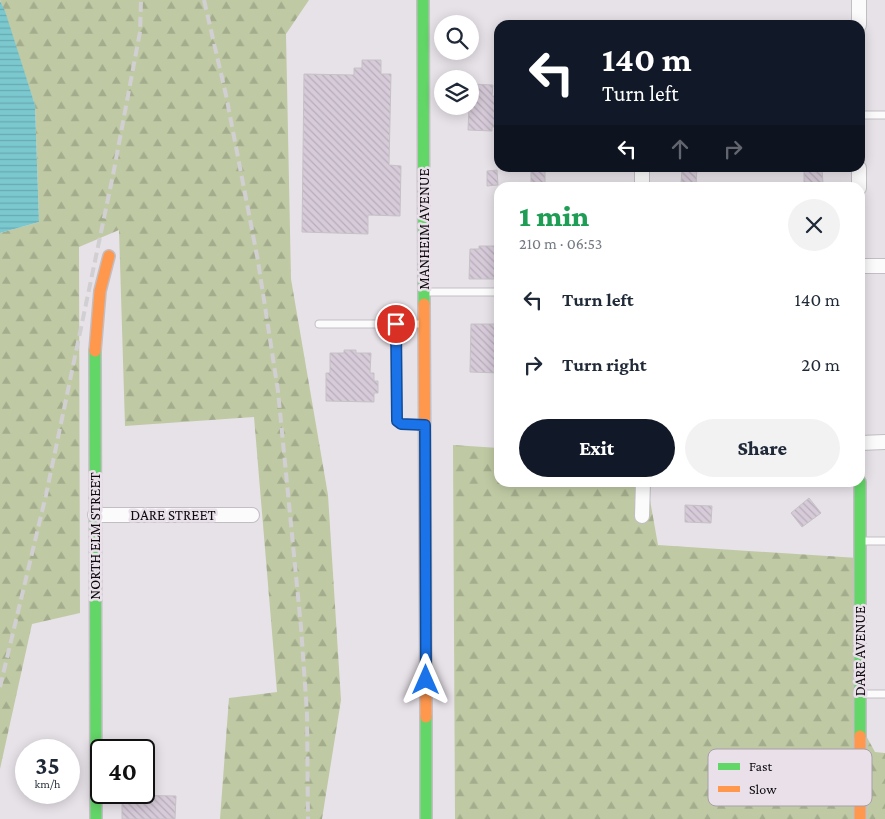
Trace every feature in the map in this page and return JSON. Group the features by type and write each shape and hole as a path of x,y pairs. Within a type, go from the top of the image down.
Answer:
{"street":[{"name":"MANHEIM AVENUE","path":"423,0 426,819"},
{"path":"858,0 859,20"},
{"name":"NORTH ELM STREET","path":"96,819 95,352 97,306 103,270 109,256"},
{"path":"865,266 885,266"},
{"path":"865,443 885,442"},
{"path":"642,487 642,516"},
{"name":"DARE AVENUE","path":"860,487 860,749"},
{"name":"DARE STREET","path":"94,515 252,515"},
{"name":"DARE AVENUE","path":"860,806 860,819"}],"lane":[{"path":"865,116 885,115"},
{"path":"424,292 494,292"},
{"path":"319,324 424,324"},
{"path":"396,324 397,421 401,424 425,425"},
{"path":"860,541 885,541"},
{"path":"860,694 885,694"}],"green space":[{"path":"0,0 309,0 286,34 291,279 328,495 341,700 322,819 220,819 229,698 277,692 254,417 125,426 119,230 79,247 80,613 32,624 0,769 0,233 39,222 35,105"},
{"path":"453,445 494,448 494,487 648,487 658,545 858,558 858,721 875,752 885,753 885,819 455,819"}],"water":[{"path":"0,1 5,11 35,105 39,222 0,233"}],"building":[{"path":"362,60 381,60 381,74 391,74 389,165 401,166 400,216 368,215 368,234 302,232 304,74 354,75 354,68 362,68"},
{"path":"479,84 493,85 494,127 492,127 492,131 468,130 469,115 479,115"},
{"path":"487,171 497,172 498,182 494,182 494,185 487,186"},
{"path":"531,172 545,172 545,182 531,182"},
{"path":"682,172 697,172 696,182 681,182"},
{"path":"804,172 822,172 823,182 804,182"},
{"path":"479,246 494,246 494,279 469,279 470,249 479,249"},
{"path":"471,324 494,324 494,373 470,372"},
{"path":"344,350 356,350 356,353 371,353 370,373 374,373 374,381 378,381 378,393 374,393 374,402 326,401 326,373 330,373 330,353 344,353"},
{"path":"809,498 821,513 802,527 791,513"},
{"path":"685,505 712,506 711,523 685,522"},
{"path":"155,796 176,796 175,819 122,819 122,804 155,804"}],"railway":[{"path":"0,687 46,495 113,175 140,32 141,0"},
{"path":"204,0 226,95 258,261 278,391 301,627 307,713 308,819"}],"traffic: fast":[{"path":"423,0 424,304"},
{"path":"95,351 96,819"},
{"path":"860,487 860,736"},
{"path":"426,717 426,819"}],"traffic: slow":[{"path":"95,351 100,291 109,256"},
{"path":"424,304 426,717"},
{"path":"860,736 860,749"},
{"path":"860,806 860,819"}],"route":[{"path":"396,324 397,421 407,425 425,425 426,680"}]}
